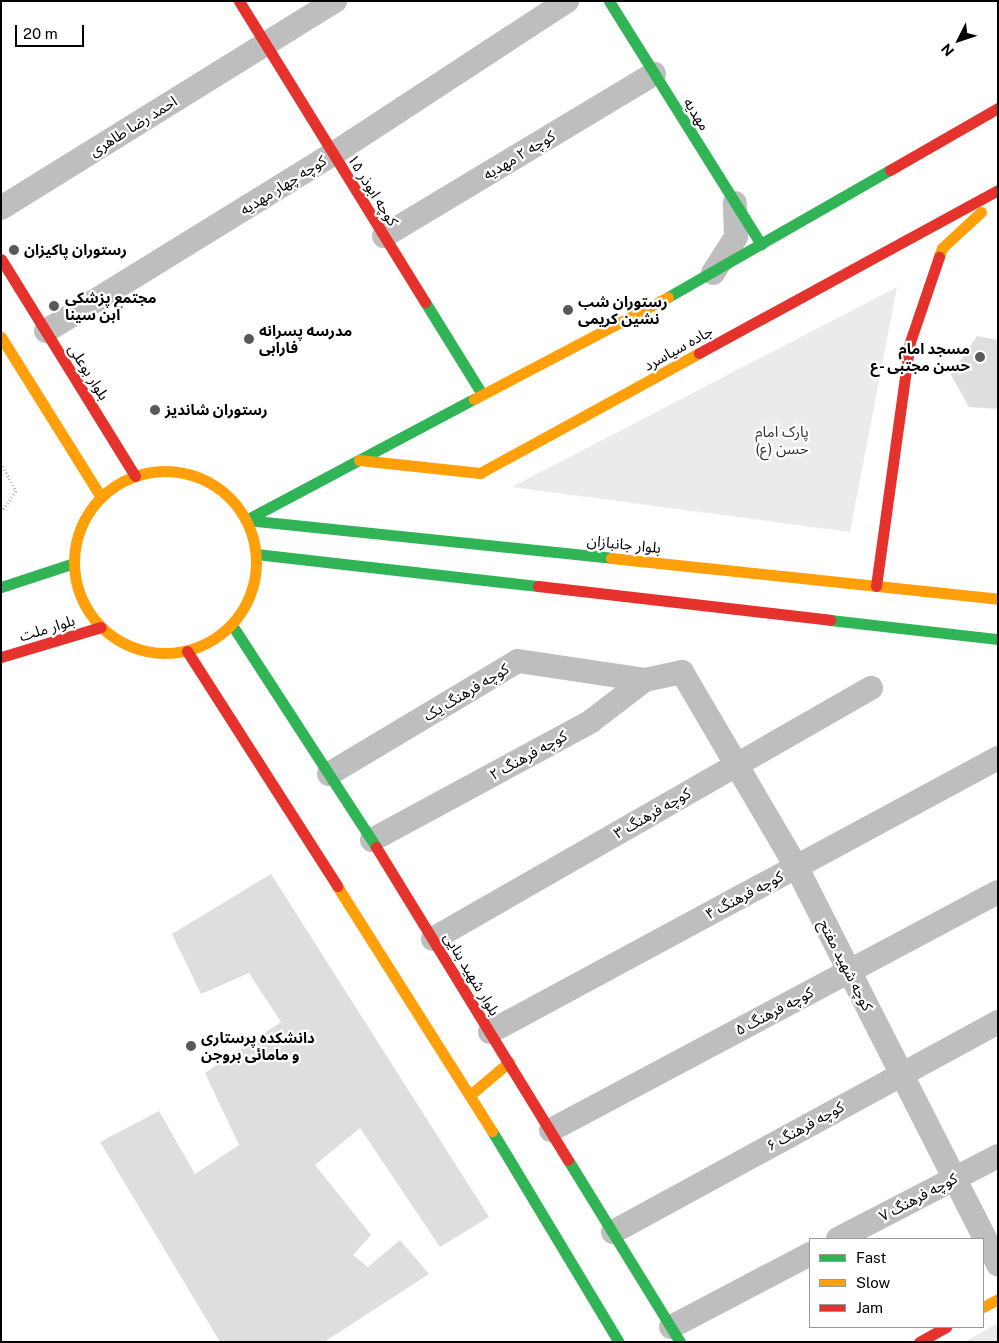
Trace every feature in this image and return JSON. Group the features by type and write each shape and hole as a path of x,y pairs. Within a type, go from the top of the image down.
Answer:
{"main road":[{"name":"کوچه ابوذر ۱۵","path":"239,1 482,394"},
{"name":"مهدیه","path":"609,1 761,244"},
{"path":"246,520 713,274 761,244 998,108"},
{"name":"جاده سیاسرد","path":"359,460 480,473 998,190"},
{"path":"875,590 910,342 942,248 998,196"},
{"name":"بلوار بوعلی","path":"1,259 46,332 86,405 136,476"},
{"path":"1,337 57,418 101,497"},
{"path":"161,471 186,474 211,483 231,499 246,520 253,536 256,554 255,580 247,604 232,625 204,646 187,651 164,654 141,650 119,641 101,627 87,608 77,587 74,563 77,539 86,516 101,497 117,484 136,476 161,471"},
{"name":"بلوار جانبازان","path":"246,520 875,590 998,598"},
{"path":"256,554 874,620 998,639"},
{"path":"1,587 74,563"},
{"name":"بلوار شهید بنایی","path":"232,625 372,840 676,1334"},
{"name":"بلوار ملت","path":"1,657 101,627"},
{"path":"187,651 470,1095 619,1342"},
{"path":"470,1095 509,1062"},
{"path":"984,1306 998,1299"},
{"path":"919,1342 944,1328"}],"street":[{"name":"احمد رضا طاهری","path":"1,208 335,1"},
{"name":"کوچه چهار مهدیه","path":"46,332 333,154 567,1"},
{"name":"کوچه ۲ مهدیه","path":"384,236 654,74"},
{"path":"713,274 736,237 735,203"},
{"name":"کوچه فرهنگ یک","path":"329,774 518,661 645,680"},
{"name":"کوچه فرهنگ ۲","path":"372,840 590,722 645,680 682,672"},
{"name":"کوچه شهید مفتح","path":"682,672 796,866 998,1264"},
{"name":"کوچه فرهنگ ۳","path":"433,939 871,688"},
{"name":"کوچه فرهنگ ۴","path":"490,1032 998,758"},
{"name":"کوچه فرهنگ ۵","path":"551,1130 998,892"},
{"name":"کوچه فرهنگ ۶","path":"613,1232 901,1073 998,1022"},
{"name":"کوچه فرهنگ ۷","path":"840,1238 998,1156"},
{"path":"676,1334 809,1255"}],"path":[{"path":"1,463 16,491 1,512"}],"green space":[{"name":"پارک امام حسن (ع)","path":"897,287 850,532 512,487"},
{"path":"998,1323 998,1342 964,1342"}],"building":[{"name":"مسجد امام حسن مجتبی -ع","path":"977,336 998,340 998,409 969,407 951,375"},
{"path":"271,874 489,1217 440,1247 360,1128 315,1165 371,1235 353,1255 368,1267 400,1240 429,1274 324,1342 220,1342 100,1142 159,1111 195,1174 239,1145 205,1073 281,1022 249,973 201,994 172,934"}],"traffic: fast":[{"path":"609,1 761,244"},
{"path":"668,297 890,170"},
{"path":"425,302 482,394"},
{"path":"246,520 474,399"},
{"path":"246,520 611,558"},
{"path":"256,554 538,586"},
{"path":"1,587 74,563"},
{"path":"830,620 998,639"},
{"path":"232,625 376,847"},
{"path":"492,1131 619,1342"},
{"path":"568,1160 680,1342"}],"traffic: slow":[{"path":"939,257 942,248 981,212"},
{"path":"474,399 668,297"},
{"path":"1,337 101,497"},
{"path":"359,460 480,473 699,353"},
{"path":"174,471 200,478 216,486 235,504 249,527 256,553 256,562 256,571 249,597 241,613 223,632 216,638 191,649 174,653 156,653 130,646 114,638 89,613 81,597 76,580 74,553 81,527 89,511 114,486 130,478 147,473 174,471"},
{"path":"611,558 998,599"},
{"path":"337,886 492,1131"},
{"path":"470,1095 509,1062"},
{"path":"984,1306 998,1299"}],"traffic: jam":[{"path":"239,1 425,302"},
{"path":"890,170 998,108"},
{"path":"699,353 998,190"},
{"path":"876,586 910,342 939,257"},
{"path":"1,259 135,476"},
{"path":"538,586 830,620"},
{"path":"1,657 101,627"},
{"path":"187,651 337,886"},
{"path":"376,847 568,1160"},
{"path":"919,1342 944,1328"}],"place":[{"name":"رستوران پاکیزان","path":"14,250"},
{"name":"مجتمع پزشکی ابن سینا","path":"54,306"},
{"name":"رستوران شب نشین کریمی","path":"568,310"},
{"name":"مدرسه پسرانه فارابی","path":"249,339"},
{"name":"مسجد امام حسن مجتبی -ع","path":"980,357"},
{"name":"رستوران شاندیز","path":"155,410"},
{"name":"دانشکده پرستاری و مامائی بروجن","path":"191,1046"}]}
